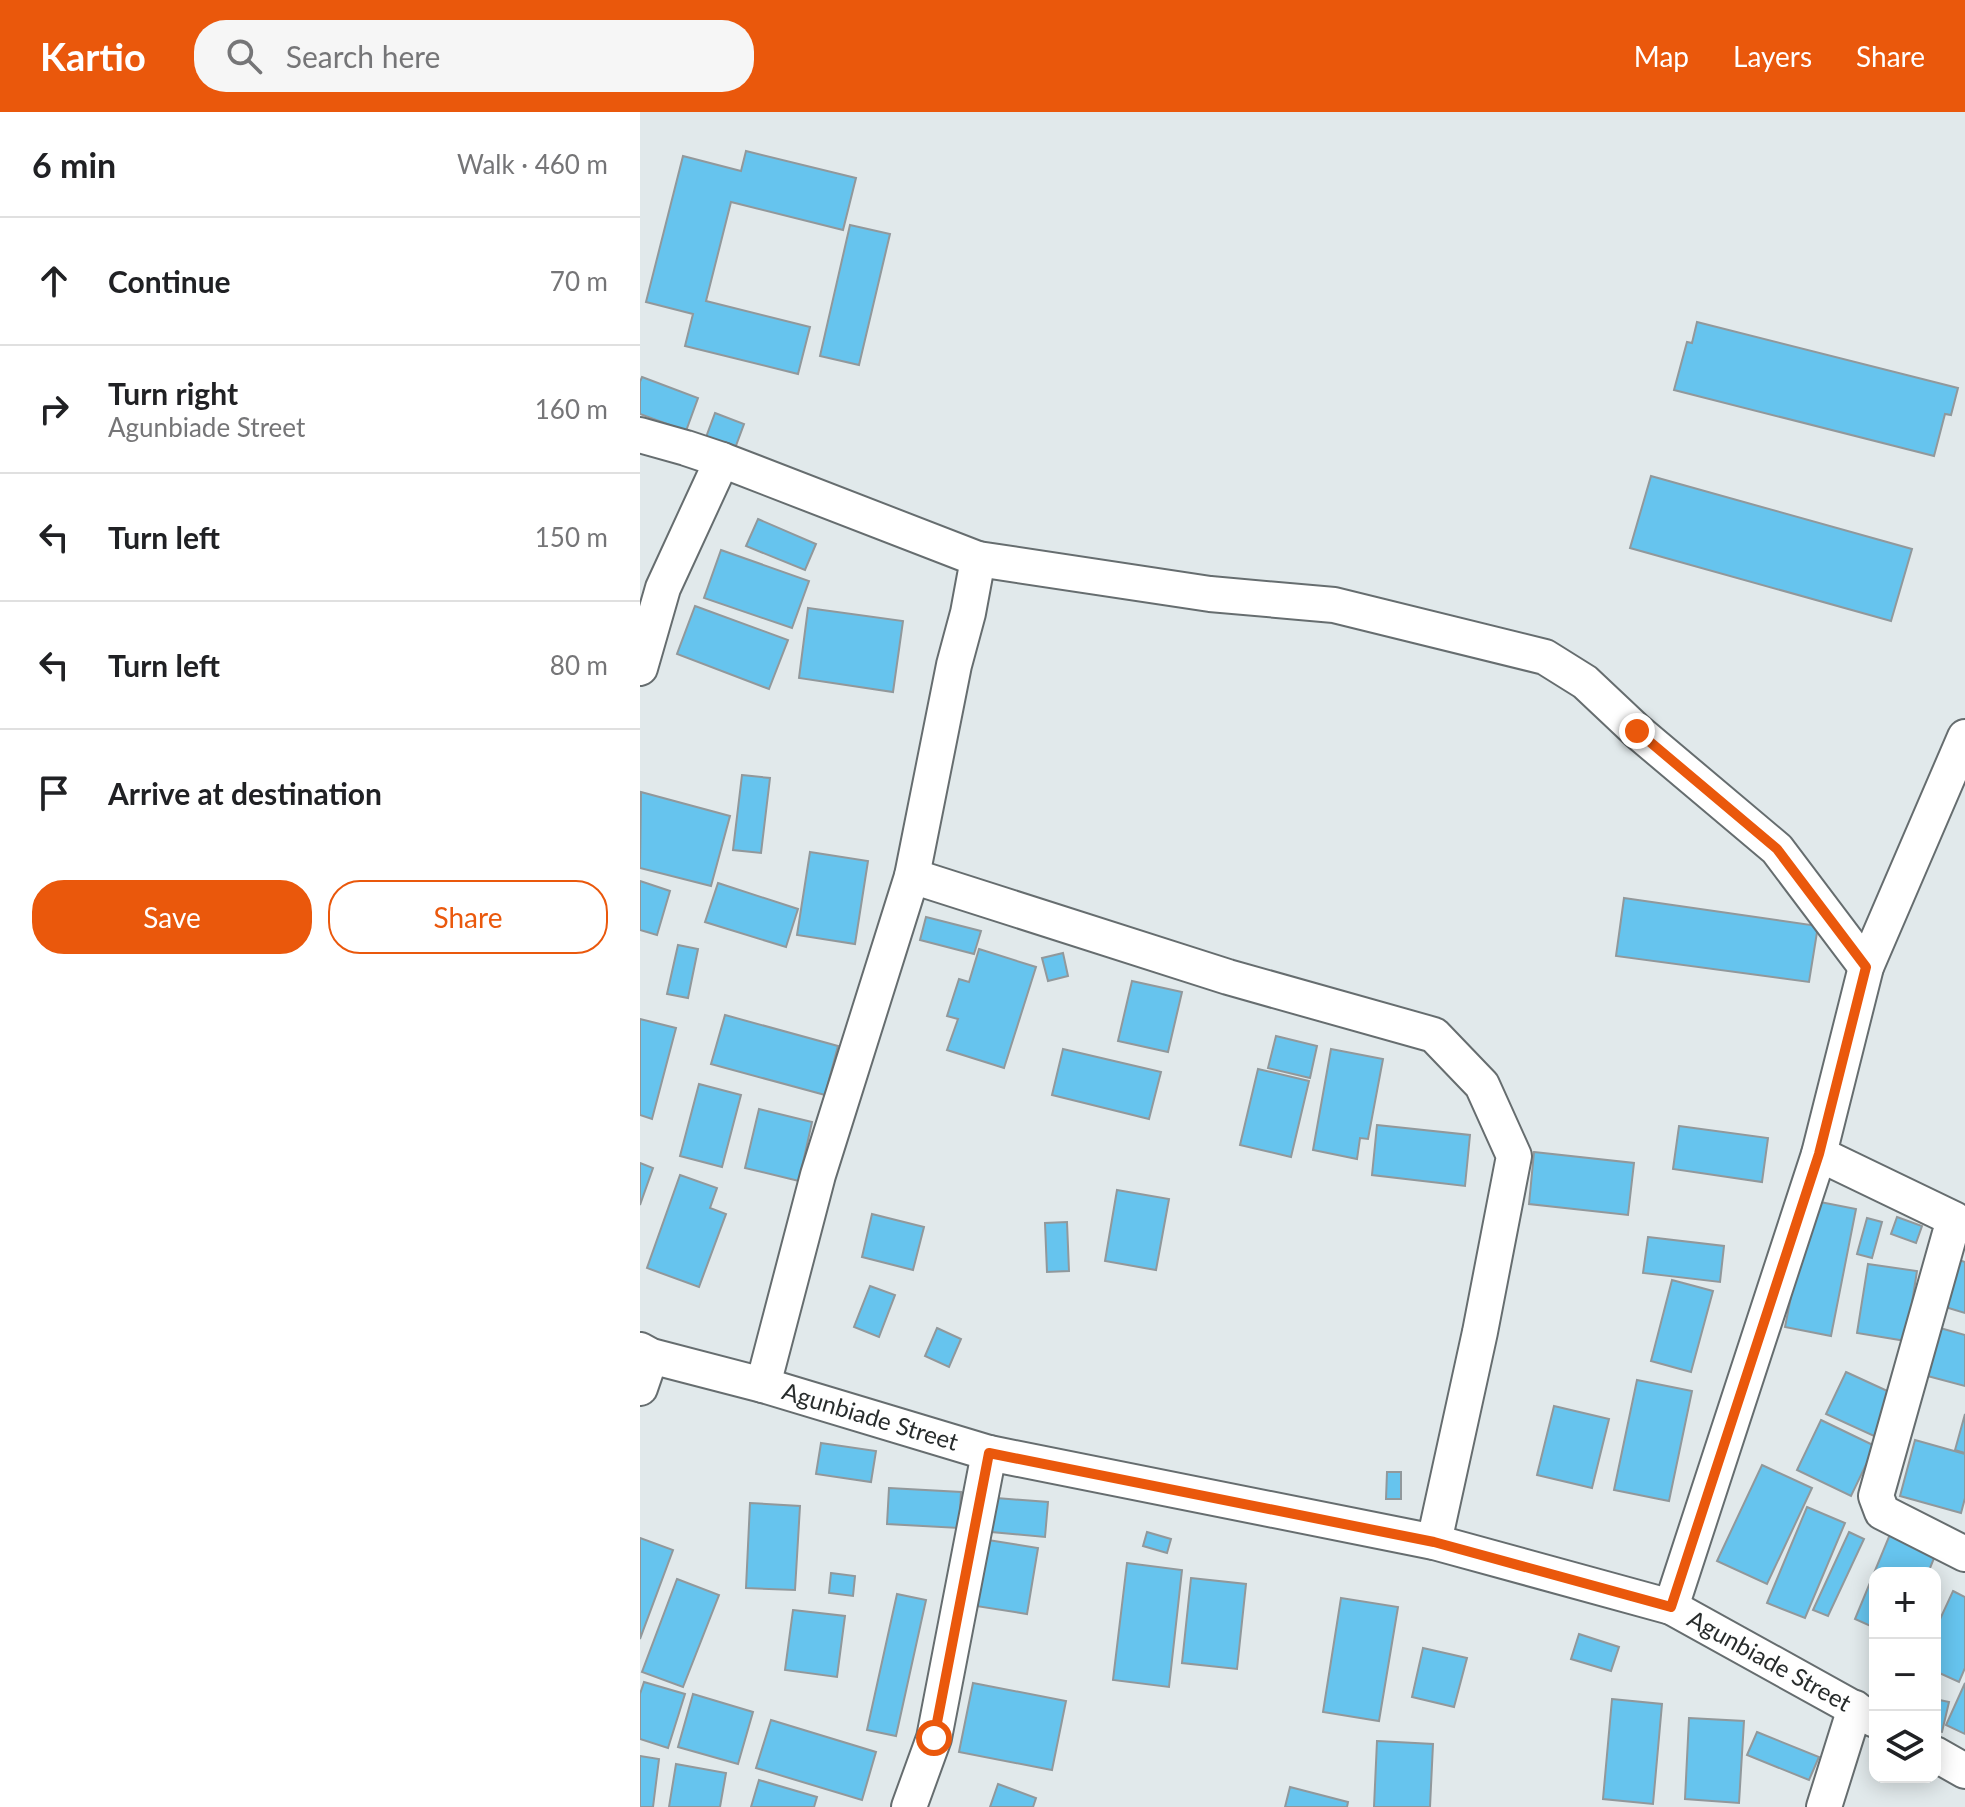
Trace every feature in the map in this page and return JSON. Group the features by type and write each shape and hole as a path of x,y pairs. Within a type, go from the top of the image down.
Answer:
{"street":[{"path":"640,435 722,460 978,559 1210,594 1334,605 1545,657 1585,682 1637,731 1777,849 1866,967"},
{"path":"640,668 663,588 722,460"},
{"path":"763,1385 818,1175 912,876 978,559"},
{"path":"1671,1607 1819,1154 1866,967 1965,737"},
{"path":"912,876 1228,977 1434,1035 1482,1085 1514,1156 1480,1332 1434,1542"},
{"path":"1819,1154 1954,1219 1876,1496 1882,1512 1965,1554"},
{"path":"640,1388 646,1353"},
{"name":"Agunbiade Street","path":"646,1353 989,1453 1434,1542 1671,1607 1865,1714"},
{"path":"909,1807 934,1738 989,1453"},
{"path":"1824,1807 1865,1714"},
{"path":"1941,1757 1965,1771"}],"building":[{"path":"746,151 856,178 843,230 731,202 706,301 810,327 798,374 685,346 693,314 646,302 683,156 741,171"},
{"path":"850,225 890,234 859,365 820,356"},
{"path":"1697,322 1958,388 1951,415 1945,414 1934,456 1674,390 1687,342 1692,343"},
{"path":"642,377 698,398 686,431 640,414"},
{"path":"715,413 744,424 734,451 705,440"},
{"path":"1651,476 1912,549 1891,621 1630,548"},
{"path":"758,519 816,544 805,570 746,546"},
{"path":"721,550 809,581 792,628 704,598"},
{"path":"695,606 788,640 769,689 677,654"},
{"path":"808,608 903,621 893,692 799,678"},
{"path":"742,775 770,778 761,853 733,850"},
{"path":"641,792 730,816 711,886 640,868"},
{"path":"810,852 868,861 855,944 797,935"},
{"path":"640,881 670,891 657,935 640,930"},
{"path":"718,883 798,909 786,947 705,922"},
{"path":"1624,898 1818,926 1809,982 1616,956"},
{"path":"926,917 981,931 974,954 920,940"},
{"path":"678,945 698,949 688,998 667,994"},
{"path":"979,949 1036,967 1004,1068 947,1050 958,1019 947,1016 959,979 969,982"},
{"path":"1063,953 1068,976 1048,981 1042,958"},
{"path":"1132,981 1182,992 1168,1052 1118,1041"},
{"path":"725,1015 838,1046 825,1095 711,1064"},
{"path":"640,1019 676,1028 652,1119 640,1115"},
{"path":"1276,1036 1317,1046 1310,1078 1268,1068"},
{"path":"1063,1049 1161,1072 1149,1119 1052,1095"},
{"path":"1331,1049 1383,1059 1368,1139 1360,1138 1357,1159 1313,1150"},
{"path":"1258,1069 1309,1081 1291,1157 1240,1145"},
{"path":"699,1084 741,1095 722,1167 680,1156"},
{"path":"759,1109 812,1122 799,1181 745,1168"},
{"path":"1377,1125 1470,1135 1465,1186 1372,1175"},
{"path":"1679,1126 1768,1138 1762,1182 1673,1169"},
{"path":"1534,1152 1634,1163 1628,1215 1529,1204"},
{"path":"640,1163 653,1168 640,1205"},
{"path":"680,1175 717,1188 710,1208 726,1214 699,1287 647,1268"},
{"path":"1117,1190 1169,1199 1156,1270 1105,1261"},
{"path":"1810,1200 1856,1209 1831,1336 1785,1327"},
{"path":"872,1214 924,1227 913,1270 862,1257"},
{"path":"1897,1217 1922,1226 1916,1243 1891,1234"},
{"path":"1867,1218 1882,1222 1872,1258 1857,1254"},
{"path":"1067,1222 1069,1271 1047,1272 1045,1223"},
{"path":"1648,1237 1724,1246 1720,1282 1643,1273"},
{"path":"1956,1259 1965,1262 1965,1313 1942,1306"},
{"path":"1868,1264 1917,1271 1906,1341 1857,1333"},
{"path":"1672,1280 1713,1291 1691,1372 1651,1361"},
{"path":"870,1286 895,1295 879,1337 854,1327"},
{"path":"1933,1326 1965,1335 1965,1386 1920,1374"},
{"path":"937,1328 961,1339 949,1367 925,1356"},
{"path":"1846,1372 1894,1394 1874,1436 1826,1414"},
{"path":"1637,1380 1692,1391 1669,1501 1614,1490"},
{"path":"1554,1406 1609,1419 1592,1488 1537,1475"},
{"path":"1965,1414 1965,1453 1955,1450"},
{"path":"1821,1420 1875,1446 1851,1496 1797,1470"},
{"path":"1915,1440 1965,1454 1965,1498 1961,1513 1900,1496"},
{"path":"821,1443 876,1451 871,1482 816,1474"},
{"path":"1762,1465 1812,1488 1767,1584 1717,1561"},
{"path":"1387,1472 1401,1472 1401,1499 1386,1499"},
{"path":"889,1488 961,1492 959,1528 887,1524"},
{"path":"984,1497 1048,1502 1045,1537 981,1531"},
{"path":"750,1503 800,1506 795,1590 746,1588"},
{"path":"1807,1507 1845,1523 1805,1618 1767,1603"},
{"path":"1893,1527 1939,1546 1930,1567 1876,1567"},
{"path":"1147,1532 1171,1539 1167,1553 1143,1546"},
{"path":"1849,1532 1864,1539 1828,1616 1813,1610"},
{"path":"640,1538 673,1550 640,1639"},
{"path":"988,1540 1038,1548 1027,1614 976,1606"},
{"path":"1127,1563 1182,1570 1169,1687 1113,1680"},
{"path":"831,1573 855,1576 853,1596 829,1593"},
{"path":"1191,1578 1246,1584 1237,1669 1182,1663"},
{"path":"677,1579 719,1595 683,1687 642,1672"},
{"path":"1869,1585 1869,1625 1855,1619"},
{"path":"1953,1591 1965,1597 1965,1668 1959,1682 1941,1674 1941,1617"},
{"path":"897,1594 926,1600 896,1736 867,1730"},
{"path":"1341,1598 1398,1607 1379,1721 1323,1712"},
{"path":"793,1610 845,1616 837,1677 785,1670"},
{"path":"1579,1634 1619,1647 1611,1671 1571,1659"},
{"path":"1423,1648 1467,1658 1454,1707 1412,1697"},
{"path":"644,1682 685,1694 668,1748 640,1739 640,1694"},
{"path":"973,1683 1066,1701 1052,1770 959,1752"},
{"path":"1965,1683 1965,1734 1946,1725"},
{"path":"693,1694 753,1712 738,1764 678,1747"},
{"path":"1612,1699 1662,1704 1653,1804 1603,1799"},
{"path":"1941,1700 1949,1702 1941,1732"},
{"path":"1689,1718 1744,1721 1739,1803 1685,1799"},
{"path":"771,1720 876,1752 862,1800 756,1768"},
{"path":"1757,1732 1819,1757 1809,1780 1747,1755"},
{"path":"1377,1741 1433,1744 1430,1807 1374,1807"},
{"path":"640,1756 659,1759 653,1807 640,1807"},
{"path":"676,1764 726,1773 720,1807 669,1807"},
{"path":"759,1780 817,1797 814,1807 751,1807"},
{"path":"998,1784 1036,1798 1033,1807 990,1807"},
{"path":"1290,1787 1348,1802 1347,1807 1285,1807"}],"route":[{"path":"934,1738 989,1453 1434,1542 1671,1607 1819,1154 1866,967 1777,849 1637,731"}]}
